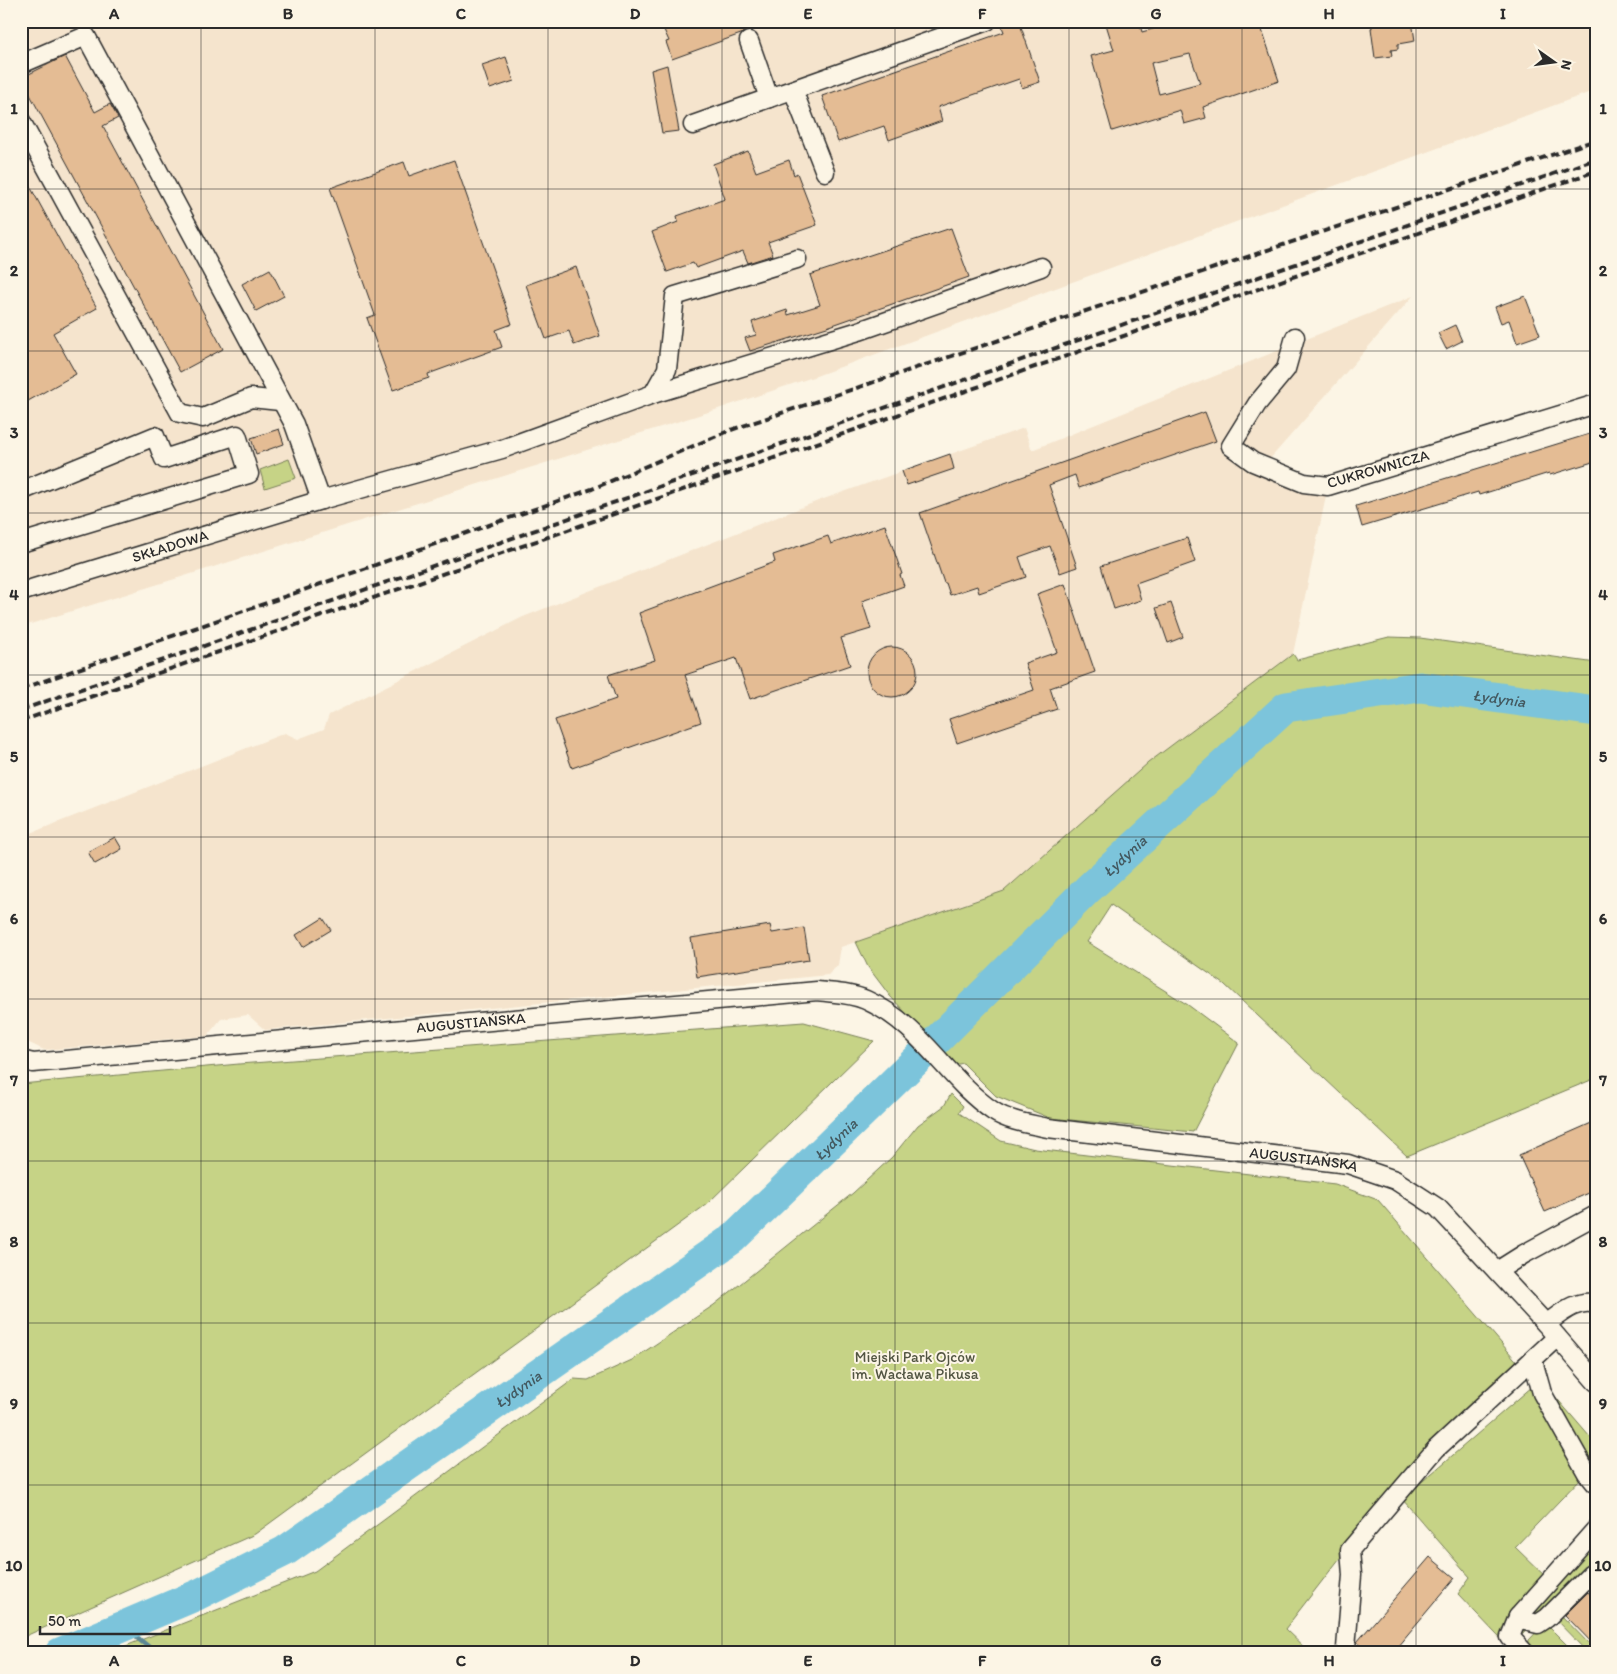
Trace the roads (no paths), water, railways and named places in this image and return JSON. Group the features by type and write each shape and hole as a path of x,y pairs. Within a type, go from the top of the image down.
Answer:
{"street":[{"path":"693,125 987,21"},
{"path":"21,64 86,36 294,424 321,500"},
{"path":"749,41 769,98"},
{"path":"794,90 825,172"},
{"path":"21,121 180,413 203,418 250,398 280,401"},
{"path":"653,394 667,369 675,296 797,259"},
{"name":"SKŁADOWA","path":"21,592 321,500 502,449 653,394 858,331 1041,268"},
{"name":"CUKROWNICZA","path":"1295,337 1286,369 1257,404 1231,446 1253,462 1304,483 1328,486 1596,404"},
{"path":"21,491 155,436 164,459 237,435 249,474 21,543"},
{"name":"AUGUSTIAŃSKA","path":"21,1060 33,1063 817,992 839,993 865,1000 895,1017 912,1031 972,1094 994,1112 1023,1123 1048,1128 1348,1164 1395,1180 1438,1208 1552,1330 1596,1382"},
{"path":"1497,1271 1524,1254 1596,1215"},
{"path":"1349,1653 1346,1648 1352,1575 1350,1550 1436,1449 1481,1406 1533,1361 1552,1330 1573,1306 1583,1303 1596,1304"},
{"path":"1533,1361 1542,1393 1596,1484"},
{"path":"1525,1653 1510,1637 1518,1617 1596,1529"},
{"path":"1518,1617 1538,1624 1547,1618 1591,1574"}],"waterway":[{"name":"Łydynia","path":"60,1653 197,1595 285,1551 732,1239 930,1047 1088,889 1286,707 1420,687 1596,711"},
{"path":"124,1627 156,1653"}],"railway":[{"path":"21,689 592,489 731,430 1596,140"},
{"path":"21,710 1596,159"},
{"path":"21,721 1596,171"}],"park label":[{"name":"Miejski Park Ojców im. Wacława Pikusa","path":"915,1366"}]}
